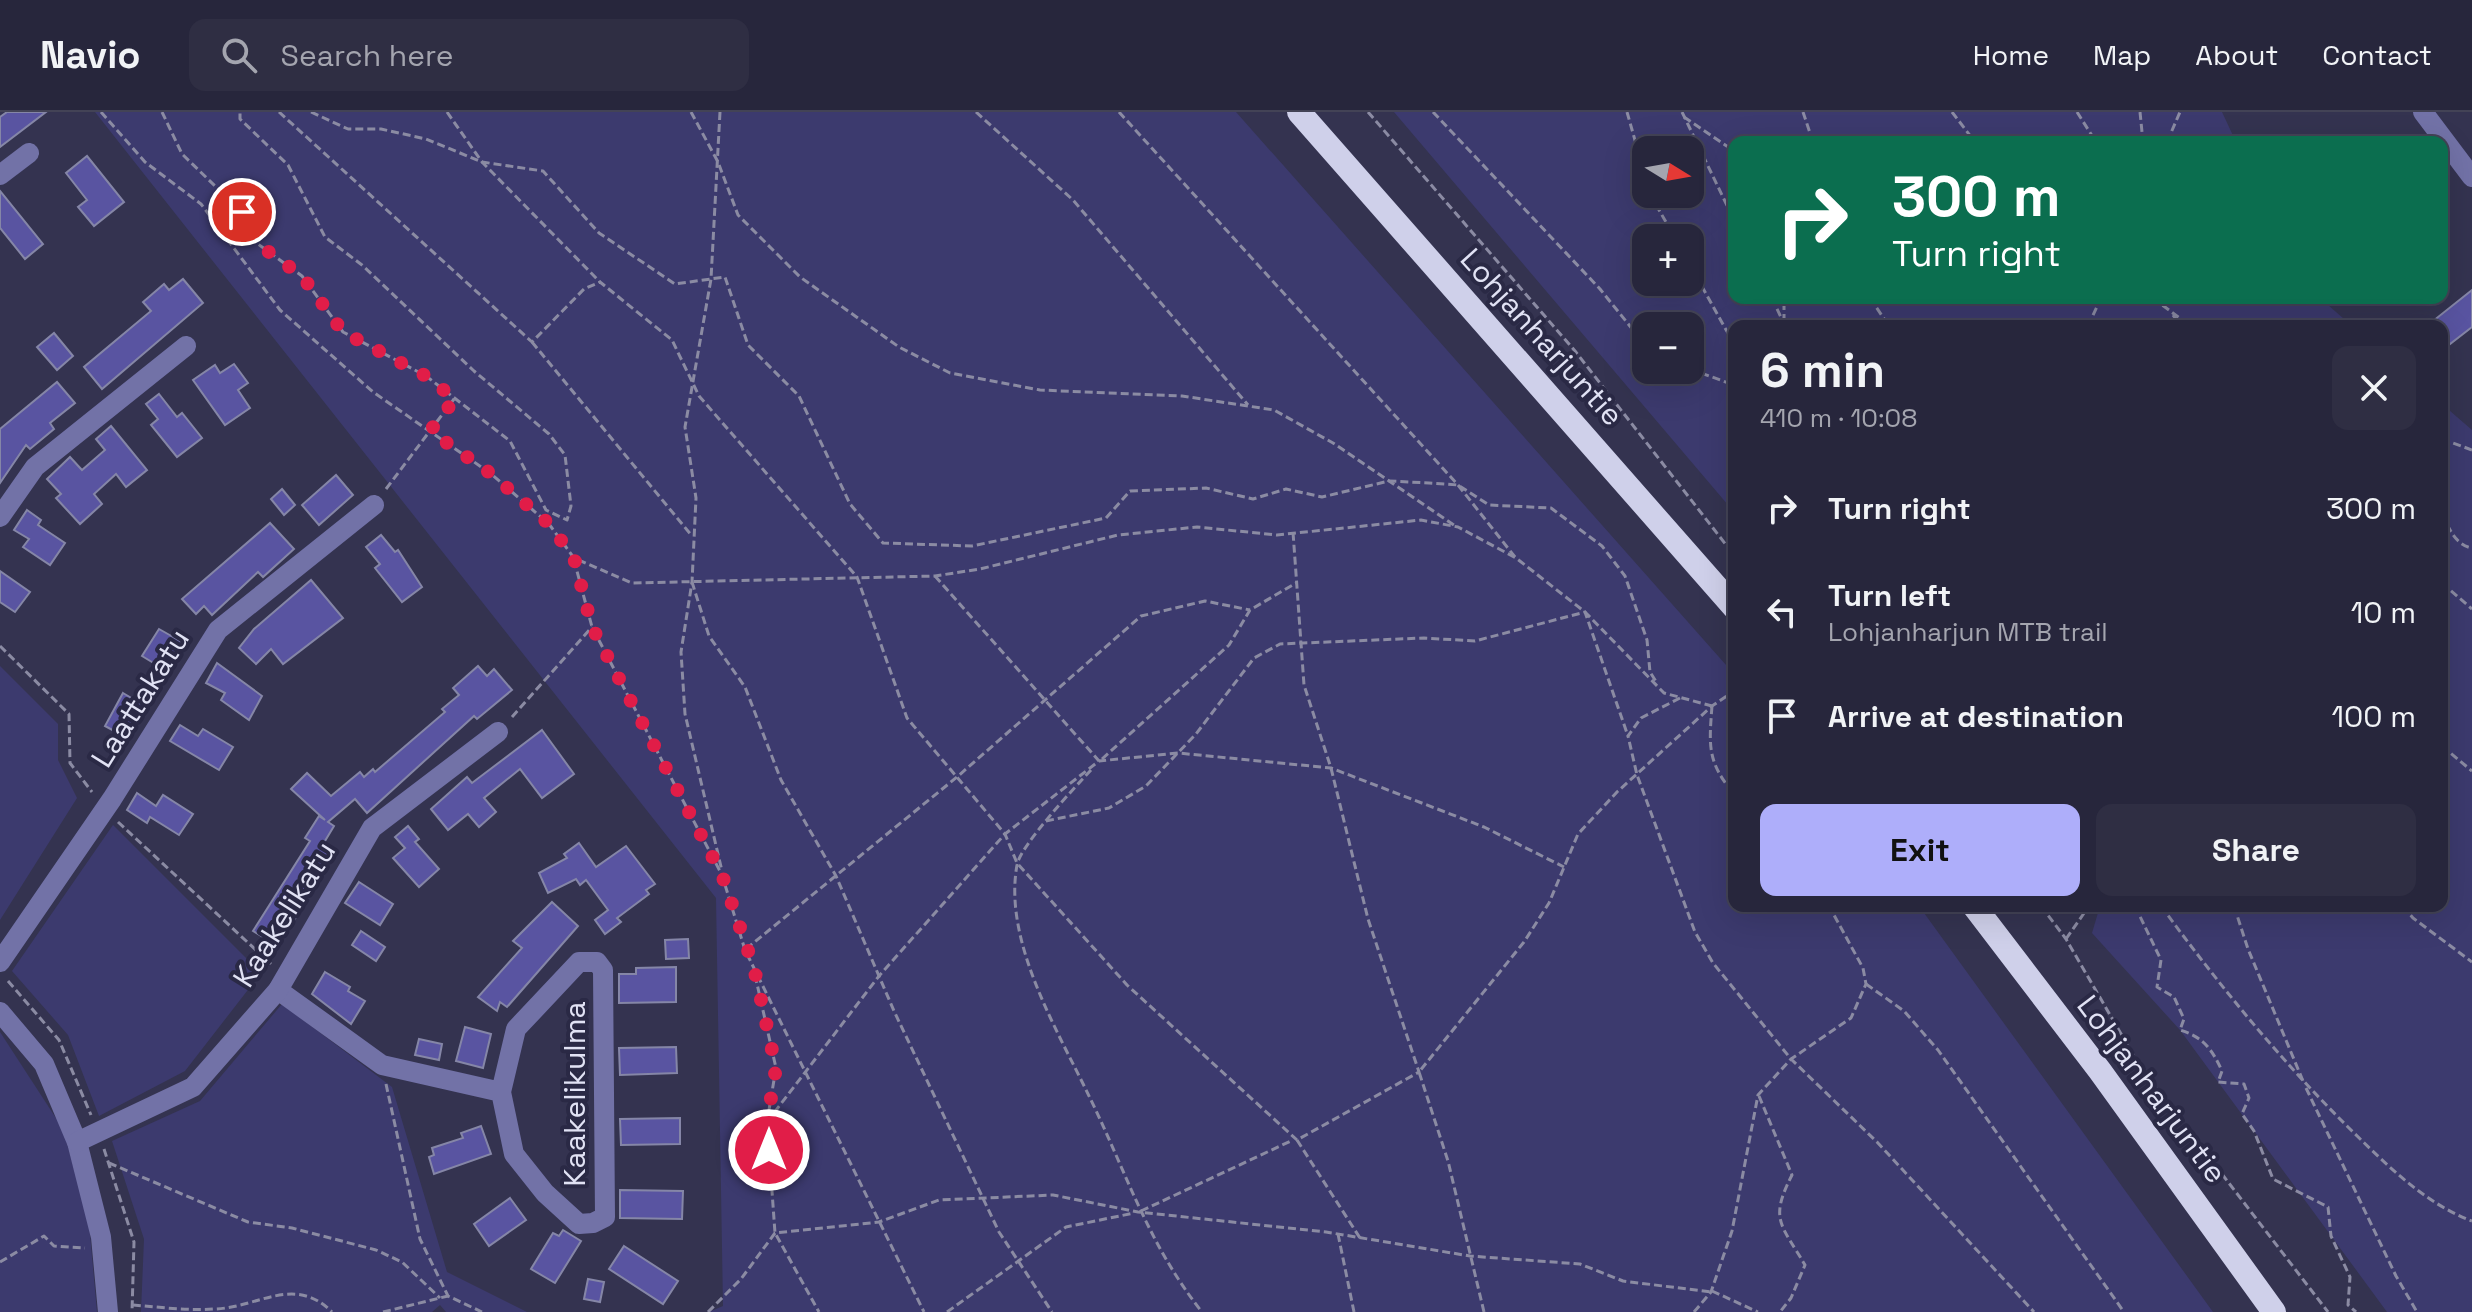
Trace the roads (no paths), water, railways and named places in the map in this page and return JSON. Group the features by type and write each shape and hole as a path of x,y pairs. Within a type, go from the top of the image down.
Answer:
{"highway":[{"name":"Lohjanharjuntie","path":"1299,112 1728,600"},
{"name":"Lohjanharjuntie","path":"1979,912 2119,1096 2274,1312"}],"street":[{"path":"2423,112 2441,136"},
{"path":"2448,145 2472,177"},
{"path":"0,175 29,153"},
{"path":"0,517 35,467 186,346"},
{"name":"Laattakatu","path":"0,962 105,809 218,630 374,505"},
{"name":"Kaakelikatu","path":"77,1142 193,1087 282,984 372,828 498,732"},
{"name":"Kaakelikulma","path":"579,962 597,962 603,970 605,1217 593,1223 579,1224 545,1193 514,1154 501,1092 516,1029 579,962"},
{"path":"282,984 382,1065 501,1092"},
{"path":"0,1012 44,1064 77,1142 102,1249 108,1312"}]}
